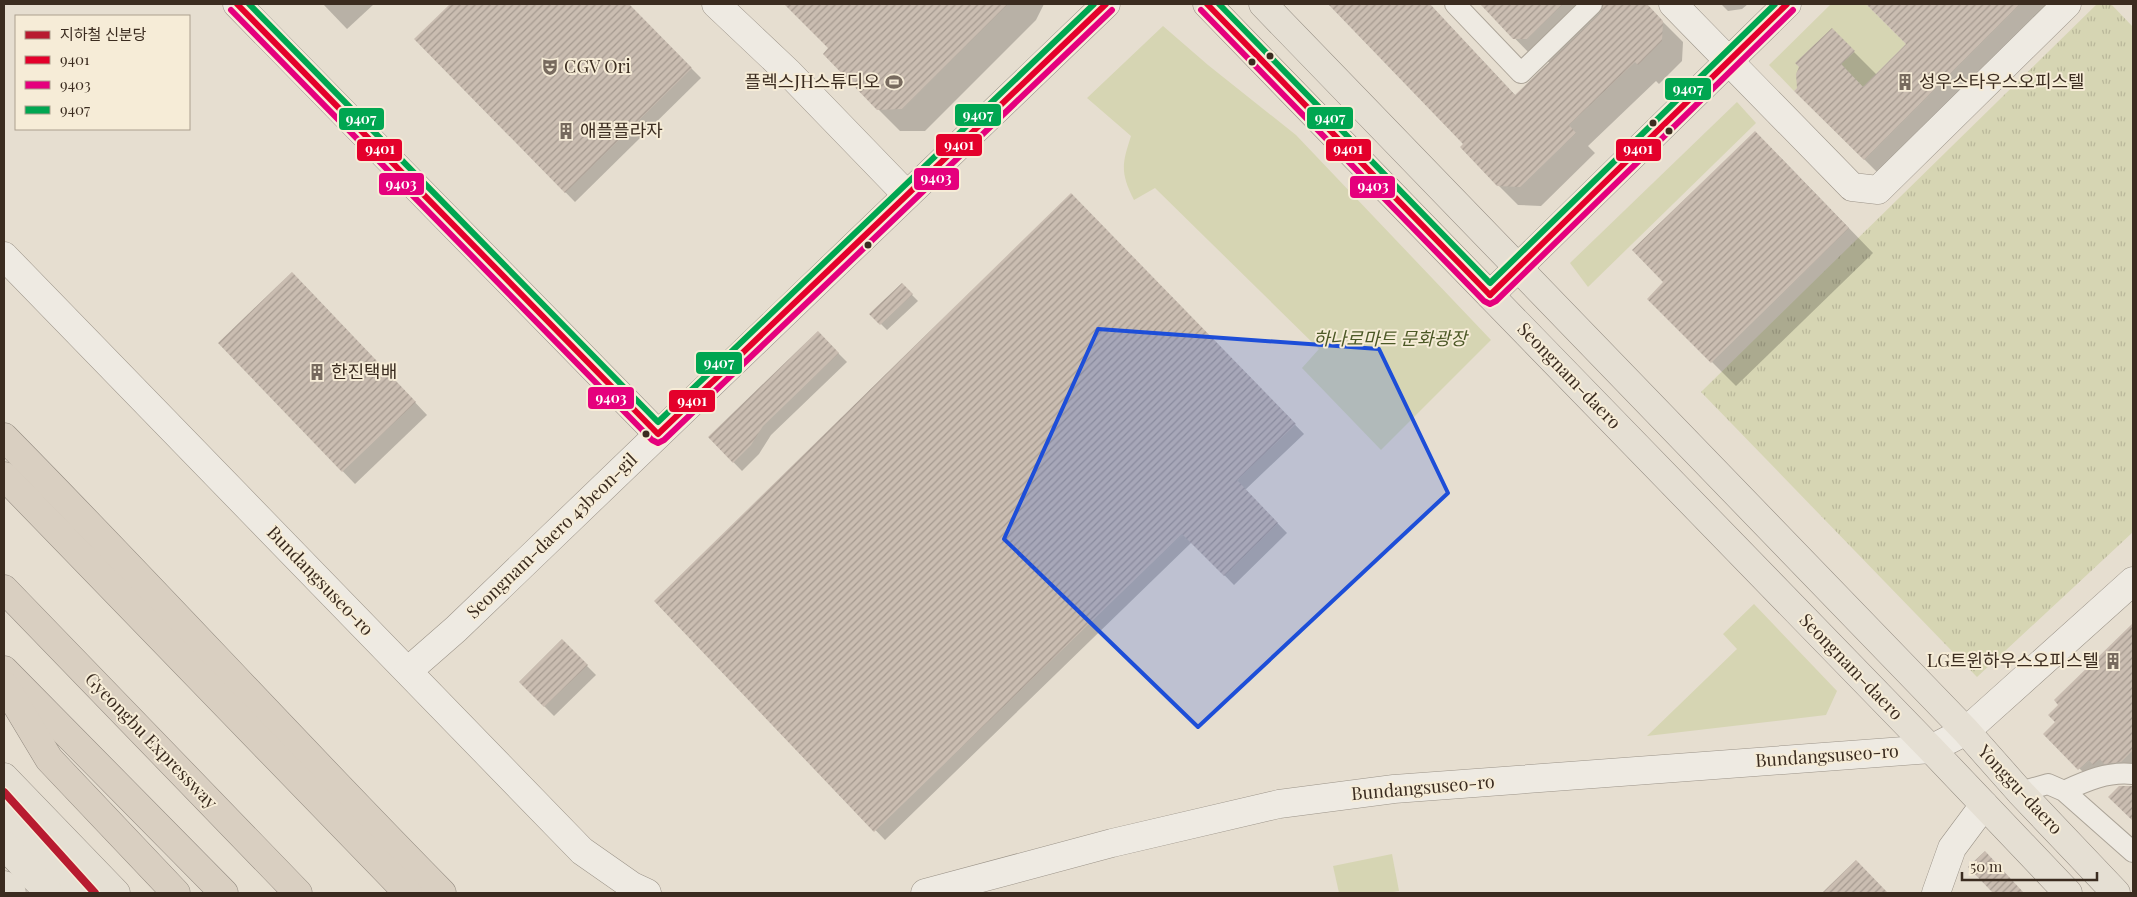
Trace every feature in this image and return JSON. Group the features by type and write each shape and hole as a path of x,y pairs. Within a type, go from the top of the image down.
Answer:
{"highway":[{"path":"4,437 442,893"},
{"path":"4,476 408,893"},
{"name":"Gyeongbu Expressway","path":"4,589 298,893"},
{"path":"4,670 224,893"},
{"path":"4,685 49,759 176,893"}],"main road":[{"name":"Seongnam-daero","path":"1206,4 1931,749"},
{"path":"1263,4 1966,731"},
{"name":"Yonggu-daero","path":"1966,731 2020,792 2116,893"},
{"name":"Yonggu-daero","path":"1931,749 2068,893"},
{"path":"4,777 116,893"},
{"path":"8,827 49,893"},
{"path":"8,827 83,893"},
{"path":"4,885 12,893"}],"street":[{"path":"237,4 658,434"},
{"path":"716,4 789,73 907,195"},
{"name":"Seongnam-daero 43beon-gil","path":"408,671 450,634 1106,4"},
{"path":"1455,4 1520,72 1592,4"},
{"path":"1673,4 1852,187 1878,190 2067,4"},
{"path":"1490,296 1787,4"},
{"name":"Bundangsuseo-ro","path":"4,256 582,851 632,886 647,893"},
{"path":"1931,749 1966,731 2133,581"},
{"name":"Bundangsuseo-ro","path":"926,893 1112,843 1279,804 1394,789 1931,749"},
{"path":"2064,791 2097,777 2122,773 2133,774"},
{"path":"2020,792 2048,784 2064,791 2133,852"},
{"path":"1936,893 1952,848 1984,805"},
{"path":"582,851 632,893"}],"highlighted area":[{"path":"1098,329 1379,349 1448,493 1198,727 1004,539"}],"green space":[{"path":"1831,4 1866,4 1906,44 1863,87 1841,64 1855,51 1796,63 1799,67 1801,84 1794,91 1769,65"},
{"path":"2097,4 2111,4 2133,27 2133,532 1977,677 1701,392"},
{"name":"하나로마트 문화광장","path":"1163,26 1208,65 1296,135 1491,340 1381,450 1302,368 1319,349 1155,188 1134,200 1126,182 1124,168 1131,136 1087,98"},
{"path":"1737,102 1756,123 1588,287 1570,263"},
{"path":"1754,604 1837,691 1826,715 1647,736 1737,649 1723,634"},
{"path":"1392,854 1399,891 1387,893 1339,893 1333,866"}],"building":[{"name":"애플플라자","path":"450,4 629,4 692,68 565,193 414,39"},
{"path":"784,4 1008,4 902,109 877,110 823,54 828,48"},
{"path":"1328,4 1430,4 1515,95 1601,12 1604,4 1647,4 1663,21 1662,41 1638,65 1635,62 1569,125 1576,133 1520,187 1497,186 1460,147 1463,144"},
{"path":"1480,4 1563,4 1527,39 1513,39"},
{"name":"성우스타우스오피스텔","path":"1866,4 2020,4 1864,160 1794,91 1797,88 1796,74 1799,67 1795,63 1832,28 1855,51 1841,64 1863,87 1906,44"},
{"path":"1755,131 1849,228 1711,363 1647,299 1663,282 1632,250"},
{"path":"1071,193 1296,424 1237,480 1278,523 1224,576 1182,534 874,832 654,601"},
{"name":"한진택배","path":"292,272 416,402 342,472 218,343"},
{"path":"902,283 913,294 880,325 869,314"},
{"path":"818,331 839,353 763,426 751,445 733,463 708,437"},
{"name":"LG트윈하우스오피스텔","path":"2133,623 2133,750 2121,762 2104,764 2100,759 2093,765 2089,760 2078,770 2043,734 2055,722 2048,715 2058,705 2054,700"},
{"path":"562,639 588,665 544,707 519,682"},
{"path":"2119,786 2133,786 2133,821 2108,797"},
{"path":"1985,851 2024,893 1993,893 1968,867"},
{"path":"1856,860 1888,893 1822,893"}],"metro line":[{"name":"신분당","path":"4,792 95,893"}],"transit line":[{"name":"9401","path":"237,4 658,434 1106,4"},
{"name":"9407","path":"249,4 658,422 1094,4"},
{"name":"9401","path":"1207,4 1490,295"},
{"name":"9407","path":"1219,4 1490,283 1775,4"},
{"name":"9401","path":"1490,295 1787,4"},
{"name":"9403","path":"231,10 652,440 658,443 664,440 1112,10"},
{"name":"9403","path":"1201,10 1484,301 1490,304 1496,301 1793,10"}],"place":[{"name":"CGV Ori","path":"550,67"},
{"name":"플렉스JH스튜디오","path":"894,82"},
{"name":"성우스타우스오피스텔","path":"1905,82"},
{"name":"애플플라자","path":"566,131"},
{"name":"한진택배","path":"317,372"},
{"name":"LG트윈하우스오피스텔","path":"2113,661"}]}
